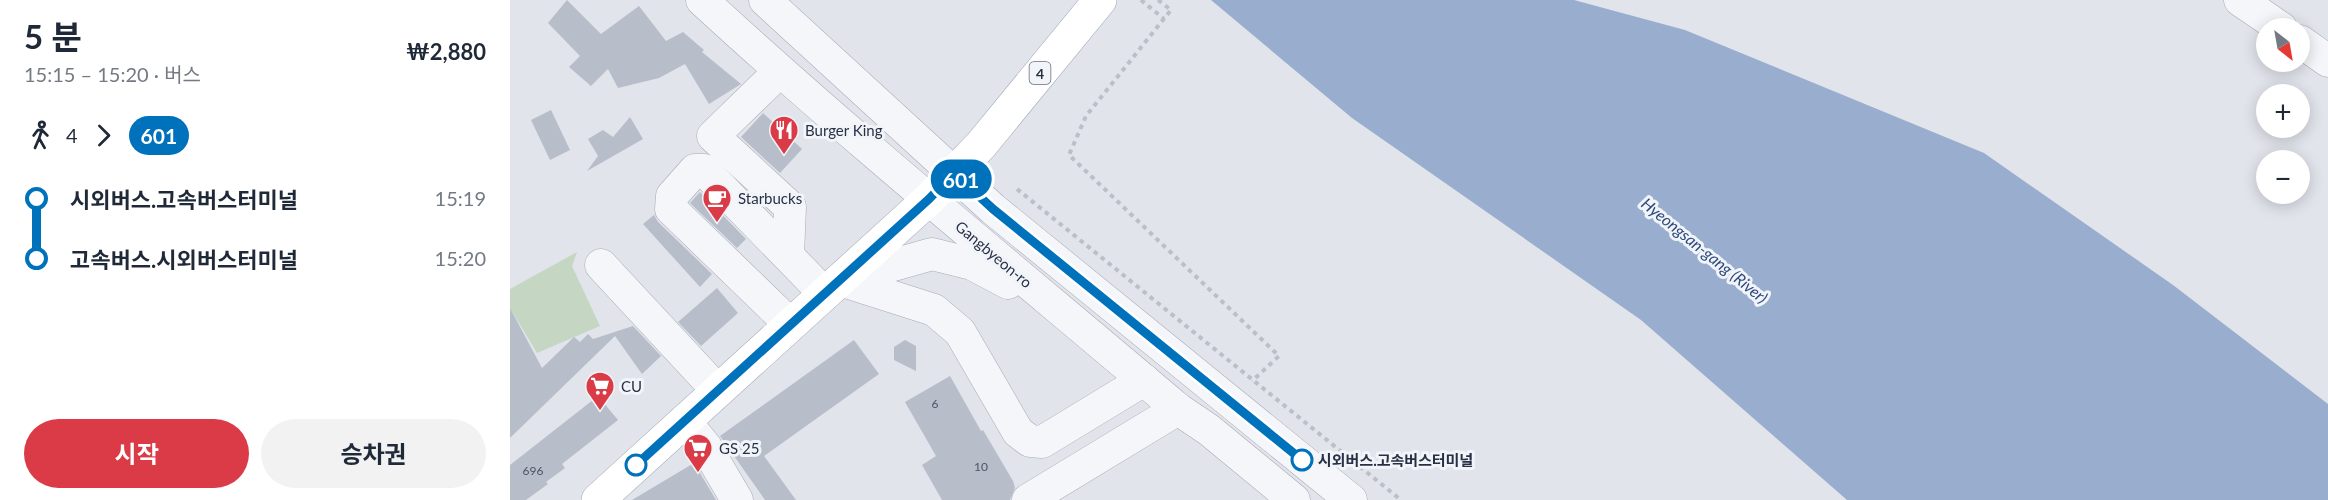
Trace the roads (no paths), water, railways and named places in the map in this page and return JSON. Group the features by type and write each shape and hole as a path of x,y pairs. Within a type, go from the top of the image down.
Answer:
{"main road":[{"name":"4","path":"598,500 929,199 981,146 1100,0"}],"street":[{"name":"Gangbyeon-ro","path":"702,0 779,72 929,199 1178,409 1209,430 1294,500"},
{"path":"765,0 993,209 1351,500"},
{"path":"2240,0 2266,18"},
{"path":"2310,48 2328,61"},
{"path":"779,72 713,136 790,207 788,255"},
{"path":"791,325 671,209 672,196 695,171 704,170 788,255 833,287 934,310 960,332 1018,432 1030,441 1042,442 1144,380"},
{"path":"833,287 932,254 972,264 1017,288 1040,305 1056,306"},
{"path":"601,265 718,391"},
{"path":"1037,498 1178,409"},
{"path":"686,421 706,447 737,500"}],"water":[{"name":"Hyeongsan-gang (River)","path":"1211,0 1574,0 1685,30 1984,153 2173,285 2328,404 2328,500 1847,500 1641,320 1352,118"}],"place":[{"name":"Burger King","path":"784,156"},
{"name":"Starbucks","path":"717,224"},
{"name":"CU","path":"600,412"},
{"name":"시외버스.고속버스터미널","path":"1302,460"},
{"name":"GS 25","path":"698,474"}]}
